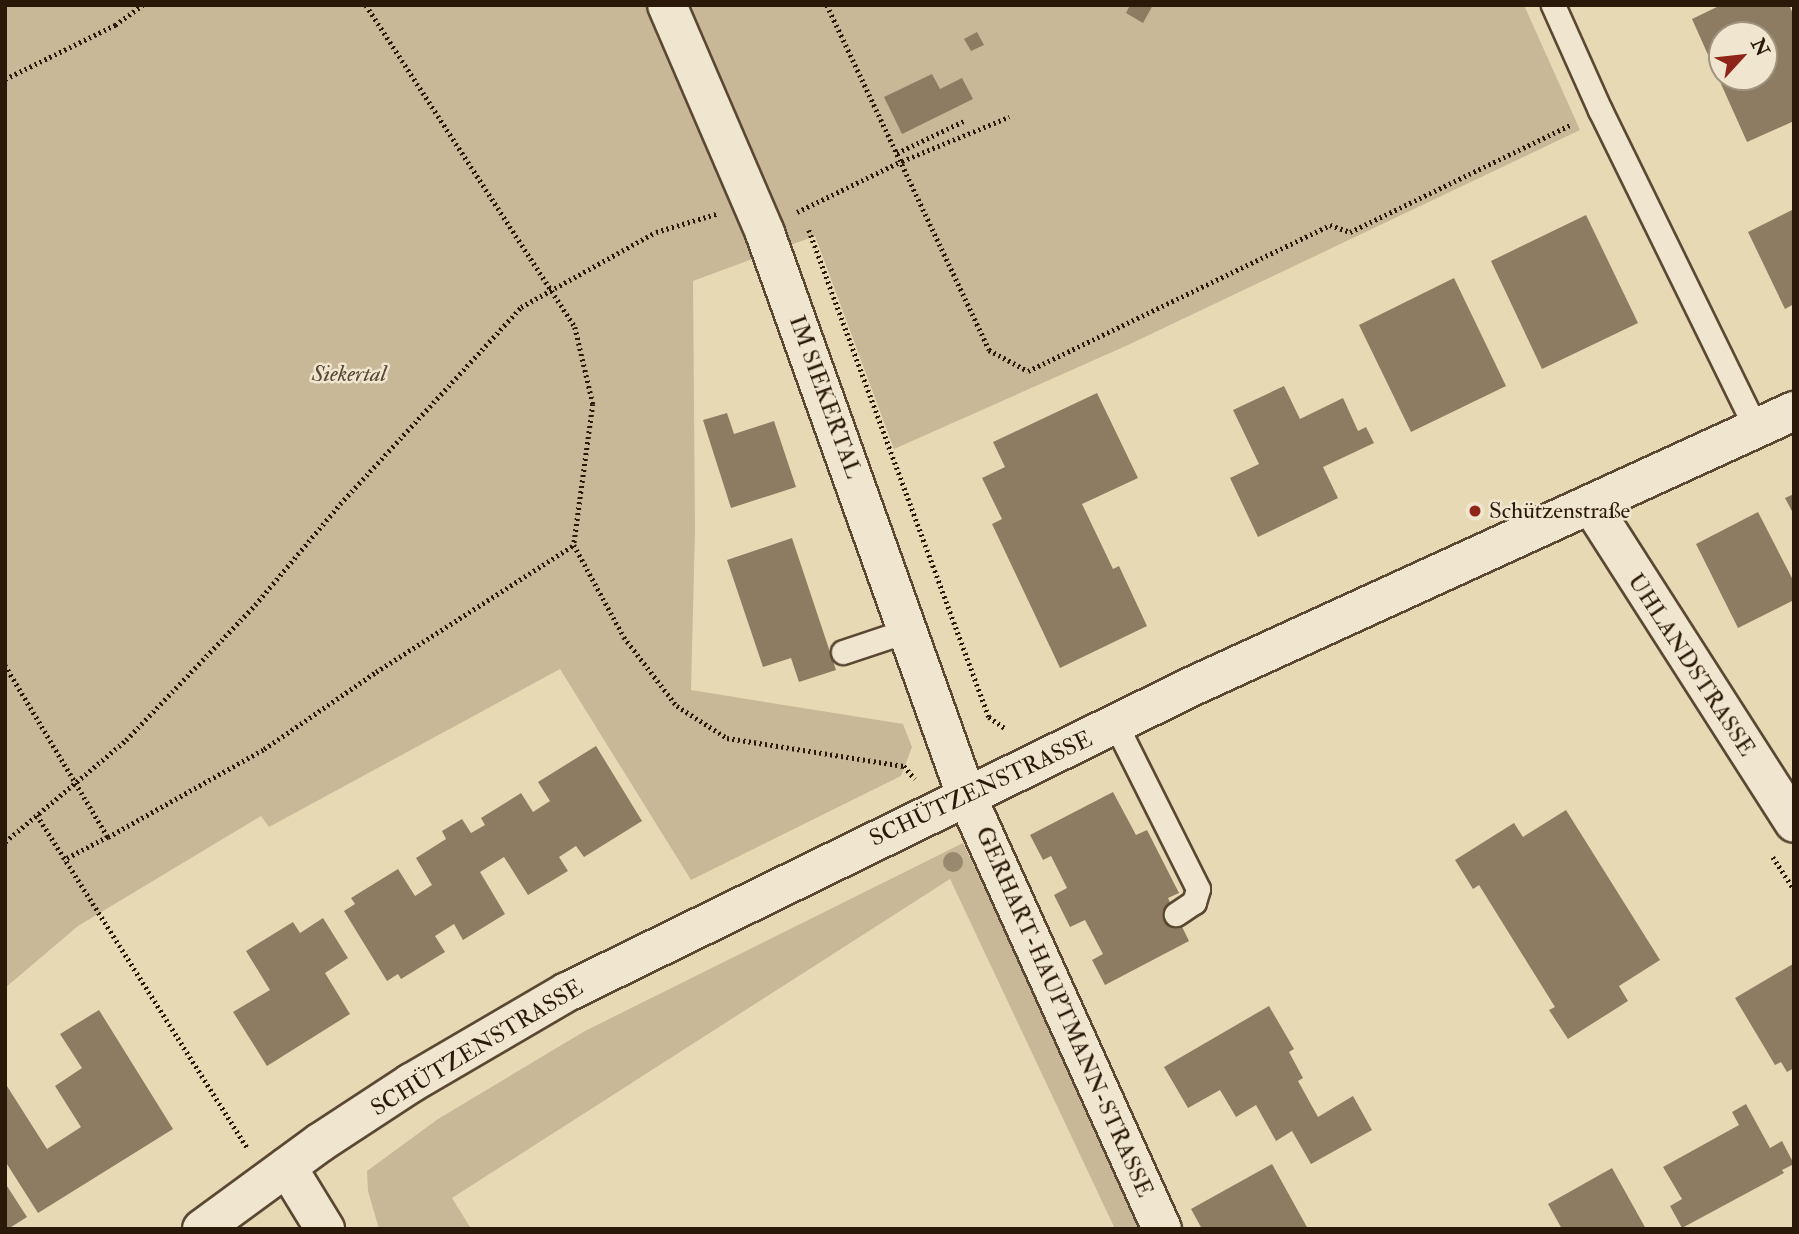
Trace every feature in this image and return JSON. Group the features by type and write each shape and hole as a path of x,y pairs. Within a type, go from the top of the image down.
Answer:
{"street":[{"name":"IM SIEKERTAL","path":"667,5 765,233 909,630 966,796"},
{"name":"SCHÜTZENSTRASSE","path":"202,1229 411,1083 567,992 1208,680 1794,411"},
{"name":"UHLANDSTRASSE","path":"1591,505 1794,823"},
{"name":"GERHART-HAUPTMANN-STRASSE","path":"966,796 1162,1229"},
{"path":"278,1174 325,1229"}],"lane":[{"path":"1553,5 1600,110 1756,428"},
{"path":"843,652 909,630"},
{"path":"1116,725 1198,889 1194,902 1176,914"}],"path":[{"path":"5,79 115,25 144,5"},
{"path":"366,5 549,291 575,327 593,404 574,545 624,637 677,706 727,737 904,766 916,780"},
{"path":"827,5 989,350 1028,371 1329,225 1350,232 1600,110"},
{"path":"5,842 126,740 255,605 340,504 521,307 656,232 726,211 765,233 801,210 902,161 1009,117"},
{"path":"897,153 964,121"},
{"path":"64,860 264,749 376,672 574,545"},
{"path":"5,665 108,837"},
{"path":"37,815 64,860 278,1174"}],"green space":[{"name":"Siekertal","path":"5,5 1524,5 1580,130 1128,345 894,449 815,236 693,281 695,530 691,690 903,724 912,747 901,776 691,880 560,669 269,827 261,816 78,926 5,988"},
{"path":"963,843 1146,1229 1115,1229 950,879 452,1198 470,1227 468,1229 379,1229 368,1191 367,1171 438,1119 585,1031"}],"building":[{"path":"1130,5 1153,5 1143,23 1126,13"},
{"path":"1721,5 1789,5 1794,16 1794,121 1747,142 1724,91 1778,91 1778,21 1708,21 1708,55 1692,19"},
{"path":"977,32 984,45 971,51 964,39"},
{"path":"932,74 940,89 962,78 973,99 902,134 884,97"},
{"path":"1794,209 1794,304 1785,309 1748,232"},
{"path":"1586,215 1638,323 1542,369 1491,261"},
{"path":"1454,278 1506,386 1411,432 1359,325"},
{"path":"1284,386 1300,419 1343,398 1358,431 1366,427 1374,443 1323,467 1338,498 1258,537 1230,478 1259,464 1233,410"},
{"path":"1097,393 1138,478 1082,504 1113,569 1119,566 1147,626 1060,668 992,524 1002,519 982,478 1005,467 993,442"},
{"path":"727,413 734,434 774,421 796,487 731,508 703,420"},
{"path":"1794,494 1794,515 1785,498"},
{"path":"1758,512 1794,582 1794,600 1738,628 1696,544"},
{"path":"792,538 836,670 799,682 791,658 763,667 727,560"},
{"path":"596,746 642,821 584,857 576,846 559,857 568,871 528,895 504,857 480,872 505,914 463,940 454,924 435,936 445,952 401,979 398,974 387,981 344,911 355,904 351,898 398,869 415,896 432,885 416,858 446,839 442,831 462,819 471,833 485,825 481,818 521,793 533,812 550,801 538,782"},
{"path":"1113,792 1136,835 1147,830 1179,893 1168,898 1189,941 1105,985 1092,960 1103,954 1085,920 1070,927 1054,895 1067,888 1051,856 1043,860 1030,835"},
{"path":"1566,810 1660,960 1619,986 1628,1001 1568,1039 1549,1010 1555,1007 1479,885 1473,889 1455,860 1514,823 1523,837"},
{"path":"323,918 348,958 325,973 350,1014 267,1066 233,1012 270,990 246,951 293,922 300,933"},
{"path":"1793,964 1794,1068 1787,1072 1781,1062 1775,1065 1735,998"},
{"path":"1269,1006 1294,1049 1289,1052 1303,1078 1298,1081 1318,1117 1353,1096 1372,1130 1311,1164 1292,1131 1276,1141 1256,1105 1236,1117 1220,1090 1188,1108 1164,1067"},
{"path":"99,1010 173,1129 38,1213 5,1161 5,1083 47,1149 81,1127 55,1086 82,1068 60,1034"},
{"path":"1746,1104 1770,1148 1782,1141 1794,1164 1782,1170 1784,1173 1682,1228 1670,1206 1682,1199 1663,1167 1739,1125 1732,1112"},
{"path":"1272,1164 1308,1229 1202,1229 1191,1209"},
{"path":"1612,1168 1646,1229 1562,1229 1548,1204"},
{"path":"5,1183 27,1217 8,1229 5,1229"}],"place":[{"name":"Schützenstraße","path":"1475,511"}]}
